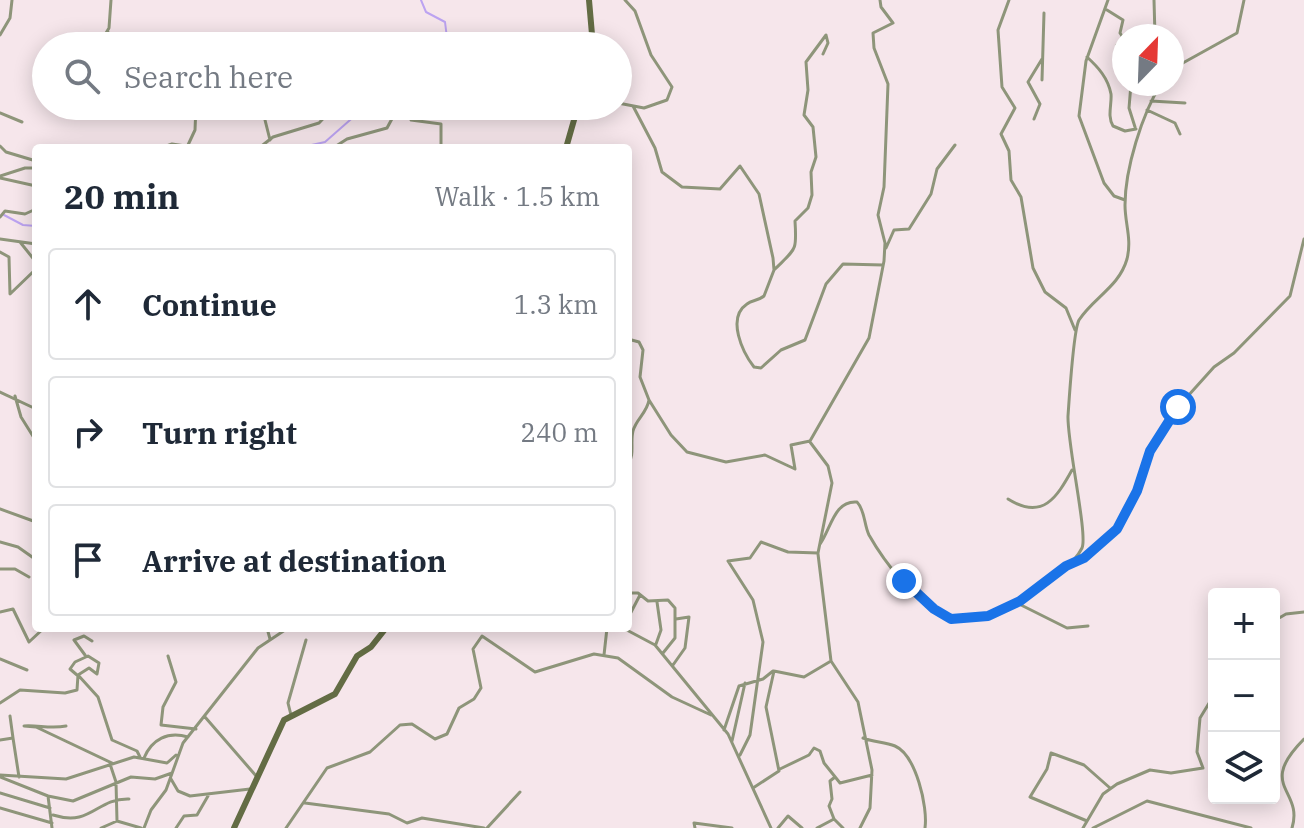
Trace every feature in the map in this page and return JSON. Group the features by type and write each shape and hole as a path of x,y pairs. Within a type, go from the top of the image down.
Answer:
{"main road":[{"path":"589,0 592,32"},
{"path":"565,144 574,120"},
{"path":"234,828 281,724 291,715 335,694 357,656 374,644 383,632"}],"street":[{"path":"0,35 10,18 12,0"},
{"path":"108,32 111,0"},
{"path":"625,0 635,11 651,55 672,86 666,101 644,108 633,106"},
{"path":"810,442 869,338 883,265 878,215 884,187 888,84 874,48 873,33 889,28 893,22 881,7 880,0"},
{"path":"1009,0 999,38 1002,87 1015,108 1005,122 1002,135 1009,151 1011,180 1021,197 1034,272 1049,297 1066,308 1075,330"},
{"path":"1108,0 1107,10 1094,33 1087,57 1081,124 1104,183 1114,196 1125,200"},
{"path":"1154,0 1155,24"},
{"path":"1184,62 1237,33 1244,0"},
{"path":"1107,10 1123,20 1122,24"},
{"path":"1042,80 1044,13"},
{"path":"823,54 828,47 826,35 806,67 808,90 804,115 813,127 816,147 811,172 812,195 808,208 795,221 798,242 795,251 774,270 764,296 745,304 737,317 742,350 758,368 781,350 805,340 826,284 843,264 883,265"},
{"path":"1087,57 1105,75 1112,94 1110,119 1113,126 1125,131 1138,130"},
{"path":"1034,119 1040,104 1028,80 1042,59"},
{"path":"1130,96 1129,108 1138,130"},
{"path":"820,544 840,507 854,501 861,506 869,534 890,565 941,614 957,620 976,618 1017,603 1078,555 1085,538 1072,470 1068,416 1075,330 1089,307 1116,283 1123,271 1130,242 1125,200 1138,130 1154,96"},
{"path":"1151,101 1185,103"},
{"path":"633,106 655,148 662,172 678,186 720,189 740,166 743,169 759,194 774,270"},
{"path":"1147,110 1175,123 1180,134"},
{"path":"0,113 22,122"},
{"path":"189,144 194,135 195,120"},
{"path":"265,120 270,140"},
{"path":"264,144 296,128 322,120"},
{"path":"339,144 384,129 390,120"},
{"path":"411,120 441,124 441,144"},
{"path":"884,251 894,230 909,229 922,209 937,169 955,145"},
{"path":"0,146 6,152 32,160"},
{"path":"0,177 32,168"},
{"path":"0,177 32,185"},
{"path":"0,217 5,211 27,214 32,211"},
{"path":"0,239 32,244"},
{"path":"1066,566 1084,558 1111,537 1124,520 1150,451 1178,407 1214,367 1229,357 1290,296 1304,239"},
{"path":"20,242 32,257"},
{"path":"0,252 9,257 10,294 32,273"},
{"path":"632,341 642,346 640,377 649,400 671,435 695,455 726,462 765,455 795,469 791,445 810,442"},
{"path":"0,392 15,396 32,407"},
{"path":"15,396 18,410 32,434"},
{"path":"632,458 633,427 646,413 649,400"},
{"path":"810,442 828,466 832,483 818,553 831,661 858,702 872,775 870,808 860,828"},
{"path":"1008,499 1019,506 1049,503 1058,496 1072,470"},
{"path":"0,509 32,521"},
{"path":"0,542 18,547 32,557"},
{"path":"740,755 749,740 764,651 761,623 752,597 728,561 750,558 760,542 788,552 818,553"},
{"path":"0,569 15,569 29,577"},
{"path":"632,594 657,602 668,600 675,608 675,638 663,653"},
{"path":"632,610 640,595"},
{"path":"655,645 661,630 657,602"},
{"path":"1017,603 1067,628 1088,626"},
{"path":"0,612 13,609 29,642 40,632"},
{"path":"1280,618 1304,612"},
{"path":"673,665 685,648 689,617 676,619"},
{"path":"268,632 270,639"},
{"path":"0,776 68,779 111,763 142,758 167,763 258,648 281,632"},
{"path":"604,656 607,632"},
{"path":"631,632 663,653 732,741 771,828"},
{"path":"0,705 20,690 77,690 78,675 89,668 97,674 99,663 86,656 74,640 84,636 92,641"},
{"path":"286,828 327,768 370,752 400,725 412,724 435,739 447,734 459,708 474,699 481,688 473,649 479,637 487,637 535,672 586,656 604,656 629,663 651,684 711,715"},
{"path":"291,715 287,707 306,640"},
{"path":"86,656 71,666 101,703 112,740 137,751 142,758"},
{"path":"168,656 176,682 163,707 161,725 196,729"},
{"path":"0,659 27,670"},
{"path":"724,730 732,715 738,688 745,683 774,671 804,677 831,661"},
{"path":"774,671 766,707 780,769"},
{"path":"77,681 85,680"},
{"path":"732,741 745,683"},
{"path":"218,684 226,690"},
{"path":"1087,826 1110,788 1150,770 1171,773 1203,768 1197,752 1200,718 1208,705"},
{"path":"10,716 19,777"},
{"path":"205,717 257,777"},
{"path":"11,725 36,727 111,763 116,782 117,821"},
{"path":"24,726 66,726"},
{"path":"142,758 150,746 163,736 188,737"},
{"path":"0,740 13,738"},
{"path":"863,738 896,746 905,757 922,791 925,828"},
{"path":"1292,828 1293,807 1283,783 1282,768 1290,752 1304,739"},
{"path":"753,788 774,777 780,769 809,755 814,748 821,752 840,783 872,775"},
{"path":"101,828 117,821 143,828 171,776 180,749"},
{"path":"1110,788 1084,765 1051,753 1047,769 1030,797 1087,826 1147,801 1251,828"},
{"path":"0,776 48,796 73,801 135,777 155,779 171,776"},
{"path":"171,776 182,794 208,796 251,789"},
{"path":"835,777 830,781 832,799 829,806 834,819 843,828"},
{"path":"305,803 389,814 407,823 422,818 486,828 520,792"},
{"path":"0,793 52,809"},
{"path":"0,808 52,826 53,815 48,796"},
{"path":"176,828 184,816 197,815 208,796"},
{"path":"53,815 78,819 116,799 129,799"},
{"path":"778,828 788,816 802,828"},
{"path":"817,828 834,819"},
{"path":"695,828 694,823 732,828"}],"waterway":[{"path":"421,0 426,12 445,22 446,32"},
{"path":"316,144 325,142 350,120"},
{"path":"4,215 23,225 32,226"}],"route":[{"path":"904,581 934,609 957,620 988,616 1036,591 1066,566 1084,558 1111,537 1124,520 1150,451 1178,407"}]}
